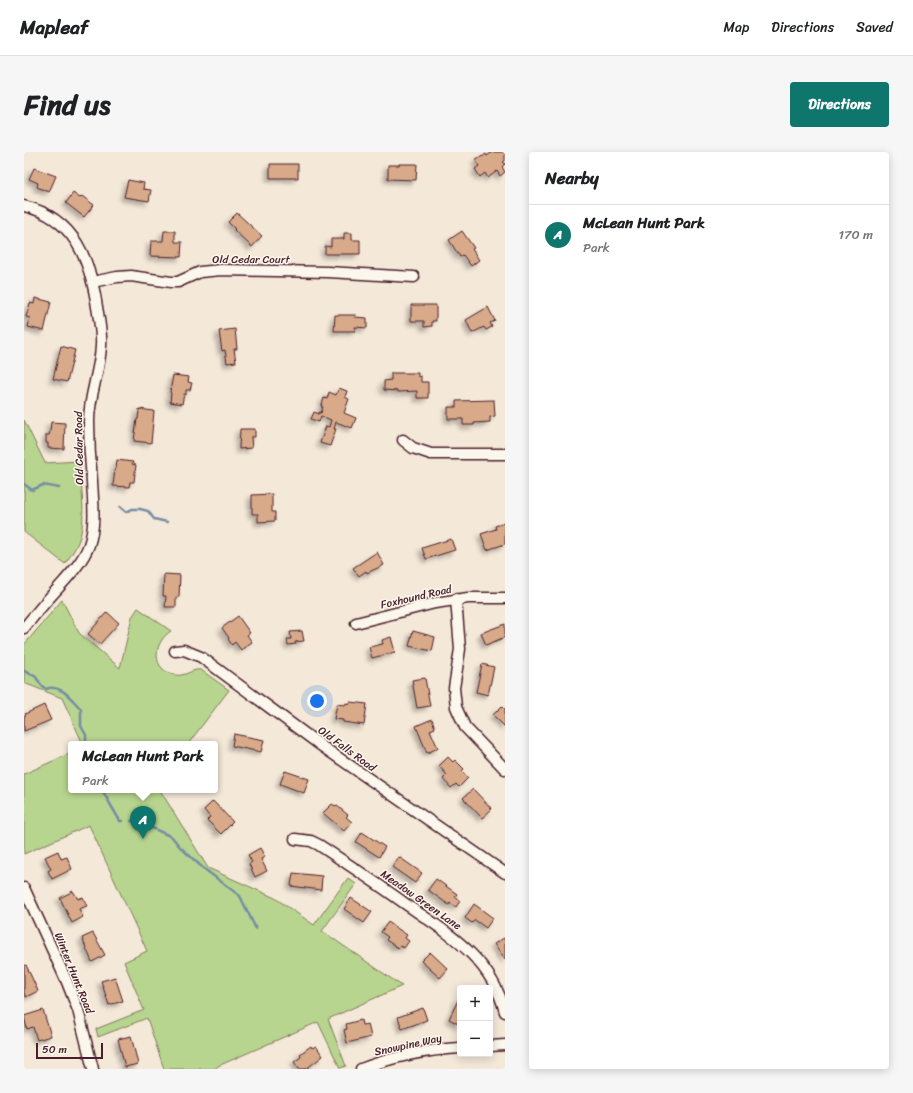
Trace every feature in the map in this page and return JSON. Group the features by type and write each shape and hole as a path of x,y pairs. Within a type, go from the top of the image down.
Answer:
{"street":[{"name":"Old Cedar Road","path":"24,206 42,212 54,220 79,244 92,282 100,326 101,346 89,418 93,514 91,538 85,553 75,568 24,628"},
{"name":"Old Cedar Court","path":"92,282 117,276 131,276 178,282 200,272 221,270 328,272 414,277"},
{"path":"403,440 413,448 431,454 505,454"},
{"name":"Foxhound Road","path":"356,623 421,606 456,599 505,598"},
{"path":"456,599 460,649 454,688 456,707 465,727 505,769"},
{"name":"Old Falls Road","path":"175,651 184,650 201,657 323,747 505,873"},
{"name":"Meadow Green Lane","path":"296,839 319,845 457,939 478,960 489,974 497,989 505,1012"},
{"name":"Winter Hunt Road","path":"24,888 67,982 78,1010 94,1069"},
{"path":"493,1046 505,1045"},
{"name":"Snowpine Way","path":"361,1069 416,1053 457,1048"}],"green space":[{"path":"24,420 45,463 79,461 83,520 82,529 74,551 65,564 24,532"},
{"path":"62,600 79,633 120,668 132,617 138,608 171,631 161,641 158,647 158,660 164,670 171,674 180,675 194,670 201,670 229,690 190,741 82,741 62,698 24,683 24,645"},
{"path":"68,754 68,793 162,793 208,868 275,898 314,925 348,878 356,884 322,931 402,986 328,1019 346,1066 340,1068 318,1022 218,1066 215,1069 164,1069 147,1018 98,1037 96,1029 144,1010 124,962 147,951 89,825 24,854 24,774"}],"building":[{"path":"492,152 505,152 505,161 503,162 505,164 502,167 505,172 500,176 497,171 488,178 485,173 480,177 475,169 479,166 475,160 486,154 487,156"},
{"path":"270,164 298,164 298,178 270,178"},
{"path":"417,164 416,180 388,179 388,165"},
{"path":"34,168 56,176 49,192 37,187 38,183 29,179"},
{"path":"128,180 144,183 143,189 151,190 149,201 124,197"},
{"path":"73,193 80,198 82,196 94,205 84,217 66,203"},
{"path":"237,213 262,236 252,247 234,230 235,229 228,222"},
{"path":"164,231 175,231 175,242 182,242 181,257 150,256 151,241 163,241"},
{"path":"462,231 474,248 472,249 479,260 471,266 463,255 460,257 449,240"},
{"path":"344,233 352,233 352,240 360,240 360,254 325,254 325,246 331,247 331,239 344,239"},
{"path":"35,298 51,302 44,331 28,327 30,318 26,317 30,303 34,304"},
{"path":"411,305 436,305 436,321 432,321 432,326 424,327 424,321 411,321"},
{"path":"488,307 495,321 490,323 492,327 486,330 484,327 472,333 466,320"},
{"path":"335,315 356,315 355,317 367,318 367,328 355,327 355,331 334,331"},
{"path":"235,329 237,349 234,349 236,362 227,363 225,350 222,351 219,331"},
{"path":"61,346 75,350 67,382 53,379"},
{"path":"391,373 418,373 418,377 421,376 421,382 428,382 428,398 417,398 417,391 398,392 384,390 384,381 391,380"},
{"path":"173,375 189,377 188,382 192,383 190,390 186,390 186,395 184,394 182,404 170,402"},
{"path":"339,388 347,391 345,397 349,399 344,413 356,418 352,428 336,422 334,429 336,429 330,446 320,443 326,426 329,427 331,420 321,416 319,422 311,419 314,412 319,414 319,412 321,413 324,398 327,399 329,392 336,395"},
{"path":"494,400 495,416 490,417 490,422 474,423 474,425 463,425 463,419 448,419 448,407 456,407 456,401"},
{"path":"139,409 154,411 151,443 134,441"},
{"path":"51,422 65,423 64,449 48,448 48,443 46,443 46,435 49,435"},
{"path":"240,429 255,429 255,437 251,437 252,448 239,449"},
{"path":"117,460 133,462 132,464 136,465 134,482 130,482 129,487 113,486"},
{"path":"272,494 272,512 275,512 275,521 258,522 258,514 252,514 252,495"},
{"path":"504,523 505,544 487,550 481,534 496,529 495,526"},
{"path":"451,539 455,550 426,559 422,548"},
{"path":"377,552 384,565 367,573 366,571 359,576 353,568"},
{"path":"164,574 180,575 179,597 176,597 176,607 165,607 166,596 163,596"},
{"path":"107,612 119,623 100,644 88,634"},
{"path":"238,616 250,633 247,635 252,642 241,650 235,642 232,645 222,628"},
{"path":"505,624 505,637 486,645 481,633"},
{"path":"302,631 304,641 295,642 296,644 288,645 287,639 291,639 290,632"},
{"path":"413,631 435,637 432,651 409,646"},
{"path":"391,637 395,652 372,658 369,647 383,644 382,640"},
{"path":"482,664 494,667 488,695 476,692"},
{"path":"425,678 430,706 417,708 412,680"},
{"path":"350,702 367,704 364,725 334,719 337,704 345,705 346,703 349,704"},
{"path":"44,705 51,720 24,731 25,714"},
{"path":"502,706 505,709 505,727 493,715"},
{"path":"432,719 435,728 430,730 438,748 427,753 416,726"},
{"path":"234,734 264,740 261,752 232,746"},
{"path":"448,757 453,762 455,760 464,769 462,771 468,778 459,787 456,784 451,788 443,779 447,775 439,766"},
{"path":"285,771 309,779 304,793 280,784"},
{"path":"473,789 492,809 482,818 463,798"},
{"path":"213,801 233,822 221,834 207,820 210,817 204,810"},
{"path":"332,804 335,806 336,805 348,815 346,817 352,822 344,831 323,813"},
{"path":"362,832 385,847 379,857 356,842"},
{"path":"260,848 265,857 261,859 267,871 255,877 249,864 252,862 248,855"},
{"path":"58,851 61,859 67,857 72,869 52,879 48,871 51,869 45,857"},
{"path":"399,857 422,873 415,883 392,867"},
{"path":"293,873 322,876 321,890 291,886"},
{"path":"436,879 457,894 455,897 460,901 456,907 450,903 449,905 428,890"},
{"path":"73,891 78,899 83,897 87,906 79,909 83,917 72,923 60,898"},
{"path":"351,898 372,912 364,923 344,909"},
{"path":"474,904 493,918 486,928 475,920 472,923 465,918"},
{"path":"388,922 407,935 405,938 409,941 404,948 400,946 398,948 386,940 388,937 381,932"},
{"path":"93,933 105,955 92,962 82,938"},
{"path":"504,938 505,939 505,960 494,944"},
{"path":"430,952 448,969 440,978 421,961"},
{"path":"26,965 38,991 26,997 24,993 24,966"},
{"path":"115,977 123,1001 109,1005 101,981"},
{"path":"457,1002 457,1023 449,1019"},
{"path":"423,1008 427,1020 402,1029 398,1017"},
{"path":"43,1010 51,1036 37,1040 33,1027 27,1029 24,1016"},
{"path":"361,1020 362,1025 368,1024 371,1037 347,1043 344,1030 347,1029 346,1024"},
{"path":"131,1036 138,1064 125,1067 118,1039"},
{"path":"311,1046 312,1048 316,1046 323,1056 306,1069 299,1069 294,1062 301,1057 300,1054"}],"waterway":[{"path":"24,484 32,490 43,485 59,488"},
{"path":"120,507 126,512 132,509 148,511 154,519 167,522"},
{"path":"24,671 35,676 46,689 57,688 66,693 81,709 81,726 86,735 86,741"},
{"path":"104,793 120,821 122,821"},
{"path":"131,821 141,820 150,827 172,837 180,847 203,868 240,896 256,929"}],"place":[{"name":"McLean Hunt Park","path":"143,839"}]}
